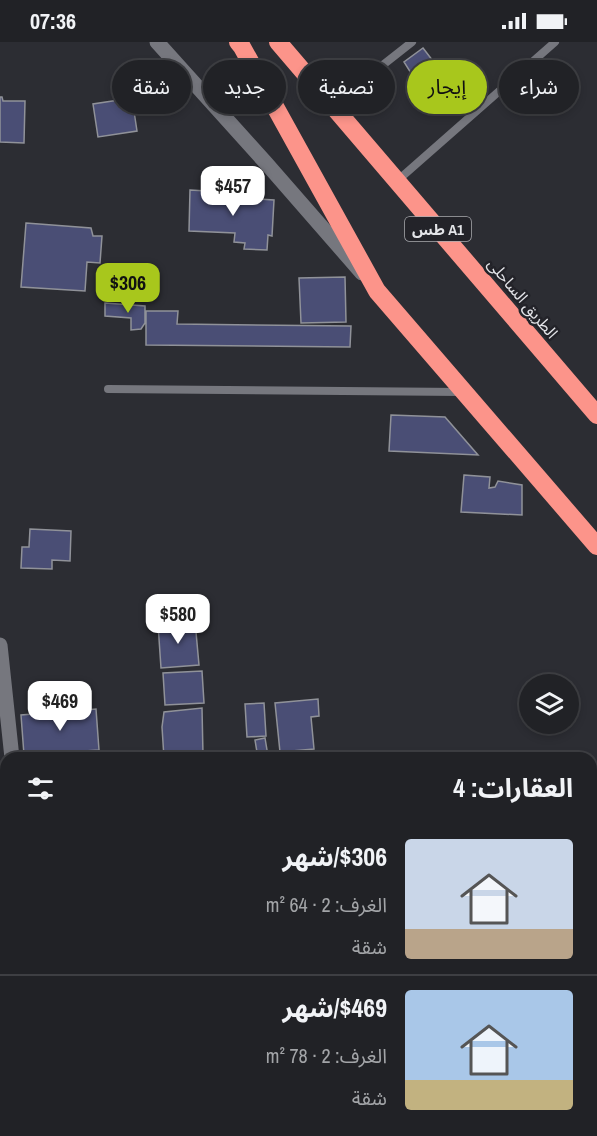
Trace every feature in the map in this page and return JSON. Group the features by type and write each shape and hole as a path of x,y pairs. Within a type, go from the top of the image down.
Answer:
{"highway":[{"name":"الطريق الساحلى","path":"278,42 298,65"},
{"path":"240,45 377,291 597,546"},
{"name":"الطريق الساحلى","path":"340,114 597,415"}],"street":[{"path":"157,42 377,291"},
{"path":"0,645 11,752"}],"lane":[{"path":"389,60 412,42"},
{"path":"397,182 555,42"},
{"path":"108,389 464,392"}],"building":[{"path":"423,48 432,60 407,60 407,67 404,62"},
{"path":"0,97 3,101 25,101 24,143 0,142"},
{"path":"112,101 112,114 134,114 137,131 98,137 93,104"},
{"path":"190,190 239,193 239,198 274,200 272,236 268,235 267,250 244,249 245,243 234,242 235,233 189,231"},
{"path":"26,223 91,228 93,236 102,236 100,263 87,262 85,291 21,287"},
{"path":"345,277 346,322 301,323 299,278"},
{"path":"105,303 145,306 145,323 141,329 131,330 131,318 105,316"},
{"path":"146,311 178,311 177,324 351,326 350,347 146,345"},
{"path":"391,415 445,417 478,455 389,451"},
{"path":"464,475 490,477 489,488 495,487 498,481 522,485 522,515 461,512"},
{"path":"30,529 71,531 70,561 52,560 52,569 21,568 22,547 29,547"},
{"path":"195,621 199,665 161,668 158,624"},
{"path":"202,671 204,703 165,705 163,673"},
{"path":"318,699 319,716 311,717 314,749 280,752 275,703"},
{"path":"264,703 266,736 247,737 245,704"},
{"path":"202,708 203,752 164,752 162,727 164,712"},
{"path":"96,709 99,750 24,752 21,715"},
{"path":"265,738 267,752 257,752 255,740"}]}
